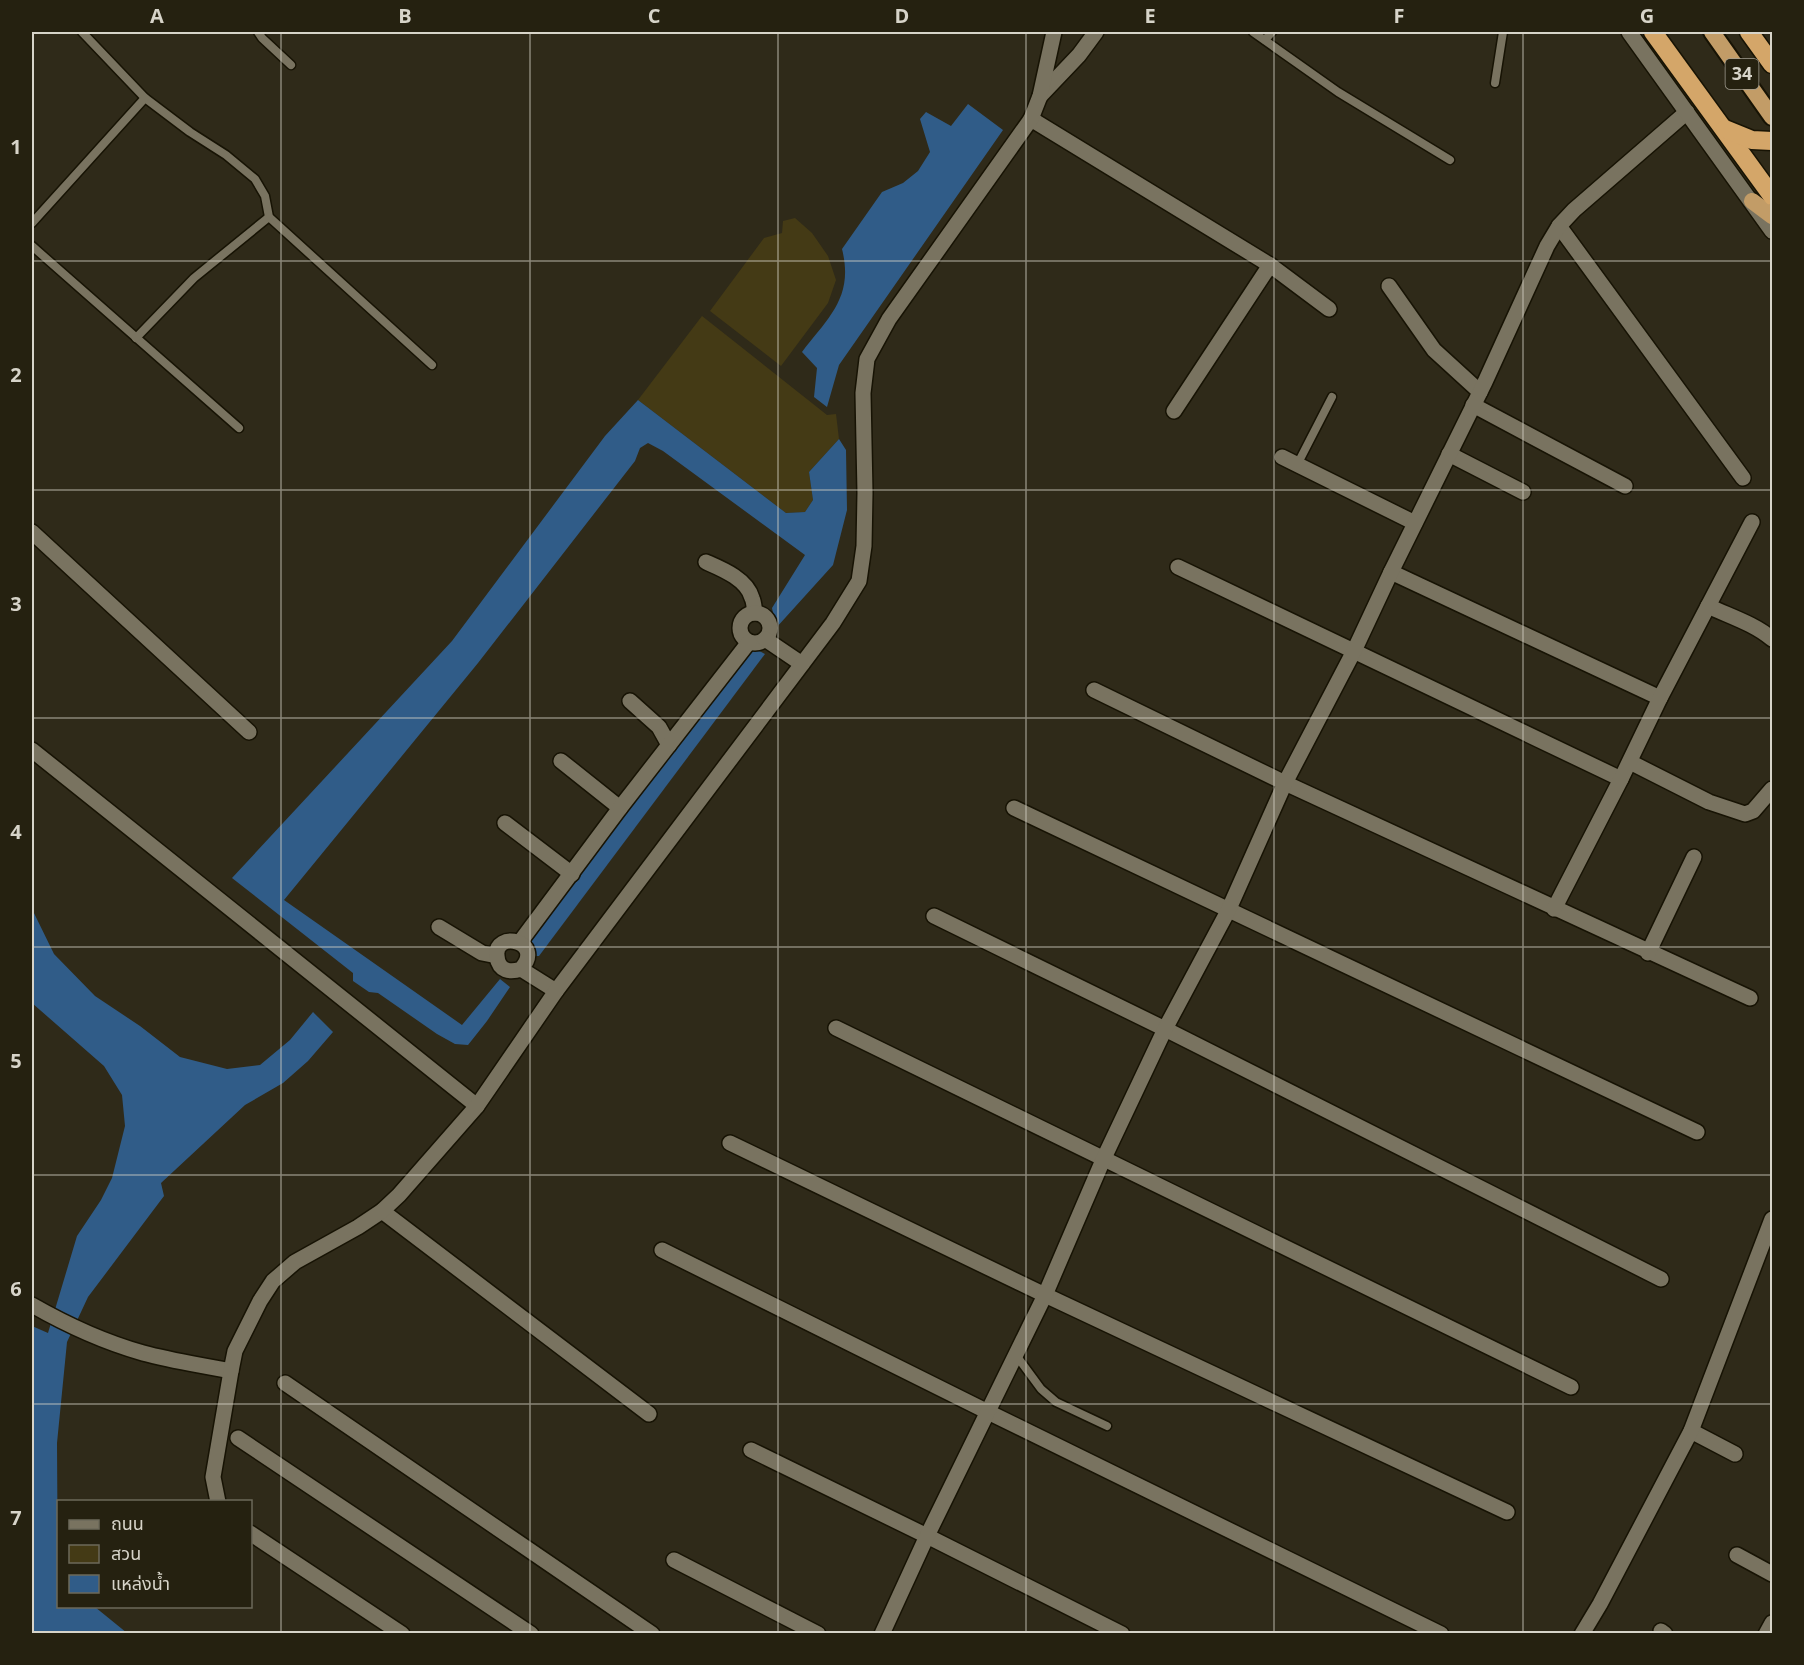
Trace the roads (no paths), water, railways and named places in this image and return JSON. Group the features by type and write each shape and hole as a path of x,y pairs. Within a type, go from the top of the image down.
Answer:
{"highway":[{"path":"1653,32 1773,196"},
{"name":"34","path":"1712,32 1773,117"},
{"path":"1749,32 1773,64"},
{"path":"1723,128 1752,140 1773,141"},
{"path":"1752,201 1773,216"}],"street":[{"path":"218,1500 213,1477 231,1371 236,1352 260,1301 273,1281 295,1262 358,1227 382,1210 399,1195 477,1106 556,991 833,623 860,581 864,546 865,493 863,393 867,359 889,319 1031,119 1040,96 1054,32"},
{"path":"1040,96 1096,32"},
{"path":"1629,32 1773,231"},
{"path":"882,1634 927,1536 1045,1295 1103,1160 1165,1029 1228,910 1285,783 1354,651 1479,393 1547,246 1559,226 1574,210 1687,112"},
{"path":"1031,119 1270,265 1329,309"},
{"path":"1559,226 1743,478"},
{"path":"1174,411 1270,265"},
{"path":"1389,286 1434,350 1479,393 1625,486"},
{"path":"1449,454 1523,492"},
{"path":"1282,457 1415,523"},
{"path":"1554,909 1752,522"},
{"path":"32,532 249,732"},
{"path":"706,562 724,570 749,591 755,613"},
{"path":"1178,567 1621,779"},
{"path":"1391,572 1660,698"},
{"path":"1708,606 1773,639"},
{"path":"755,613 769,622 768,634 765,639 749,642 741,633 741,621 744,617 755,613"},
{"path":"765,639 802,664"},
{"path":"520,942 620,808 749,642"},
{"path":"1094,690 1285,783 1648,953 1750,998"},
{"path":"630,701 659,727 669,745"},
{"path":"32,750 477,1106"},
{"path":"561,761 620,808"},
{"path":"1630,762 1709,802 1745,814 1753,811 1773,789"},
{"path":"1014,808 1697,1132"},
{"path":"505,823 572,874"},
{"path":"1648,953 1694,857"},
{"path":"934,916 1165,1029 1661,1278"},
{"path":"440,927 482,953 497,956"},
{"path":"513,940 520,942 526,948 528,955 527,963 521,969 514,971 507,971 501,967 497,956 500,946 506,941 513,940"},
{"path":"521,969 556,991"},
{"path":"836,1028 1571,1387"},
{"path":"730,1143 1045,1295 1507,1512"},
{"path":"382,1210 649,1414"},
{"path":"1582,1634 1691,1431 1773,1219"},
{"path":"662,1250 1440,1634"},
{"path":"32,1305 71,1327 101,1339 144,1353 231,1371"},
{"path":"285,1383 652,1634"},
{"path":"1691,1431 1736,1454"},
{"path":"238,1438 531,1634"},
{"path":"751,1450 1122,1634"},
{"path":"252,1534 402,1634"},
{"path":"1737,1555 1773,1574"},
{"path":"674,1560 818,1634"},
{"path":"1766,1634 1773,1623"}],"lane":[{"path":"82,32 146,98 190,132 226,155 255,179 265,196 269,217 432,365"},
{"path":"258,32 291,65"},
{"path":"1253,32 1338,92 1450,160"},
{"path":"1265,40 1272,32"},
{"path":"1495,83 1503,32"},
{"path":"32,223 146,98"},
{"path":"136,338 194,278 269,217"},
{"path":"32,246 239,428"},
{"path":"1297,465 1332,397"},
{"path":"1016,1355 1041,1389 1056,1402 1107,1426"}],"water":[{"path":"968,104 1003,130 839,365 827,407 814,397 817,368 802,352 830,317 842,293 845,266 842,249 882,192 903,183 918,171 930,152 920,119 926,112 951,126"},
{"path":"638,400 786,513 805,512 813,500 809,472 839,439 846,450 847,510 833,565 776,628 772,608 805,555 663,451 648,443 640,448 635,461 478,663 284,900 462,1025 500,979 510,987 468,1045 455,1044 378,993 369,992 353,981 353,973 232,878 452,641 605,436"},
{"path":"752,647 765,654 539,956 532,956 527,948 531,935"},
{"path":"32,909 54,954 95,996 140,1026 180,1057 227,1069 260,1065 290,1040 313,1012 333,1032 308,1061 283,1083 245,1105 161,1183 164,1196 88,1297 67,1342 57,1443 57,1608 96,1608 127,1633 32,1633 32,1326 48,1333 77,1236 101,1200 112,1178 125,1126 122,1095 104,1066 32,1003"}]}
